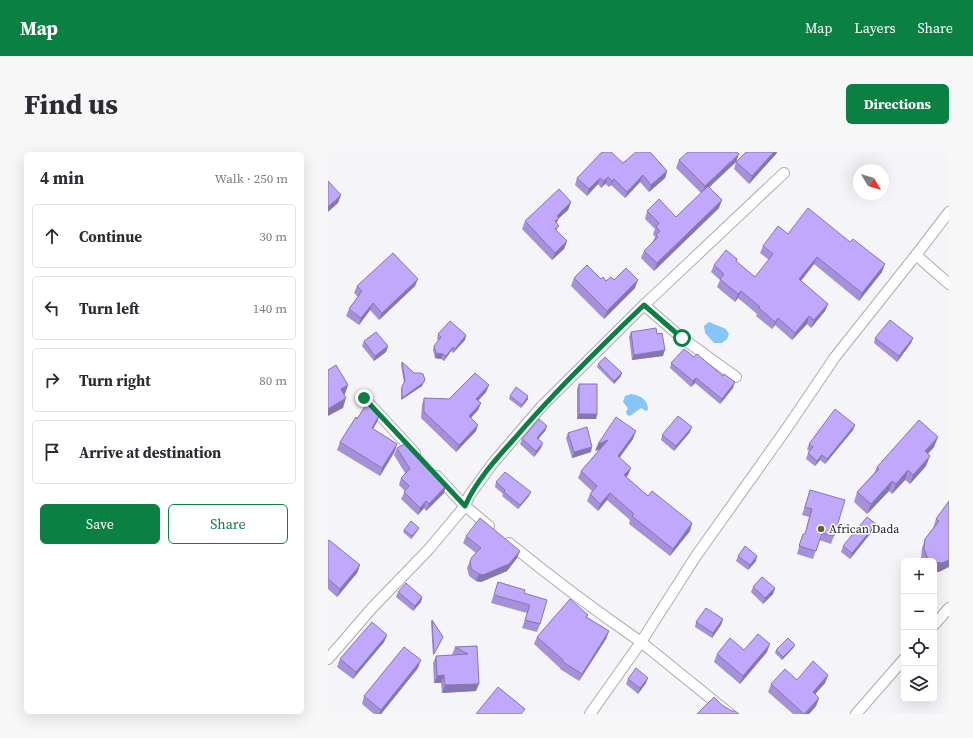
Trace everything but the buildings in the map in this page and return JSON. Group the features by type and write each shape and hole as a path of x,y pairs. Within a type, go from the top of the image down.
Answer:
{"street":[{"path":"328,659 372,608 429,549 465,506 469,496 493,463 542,406 644,305 784,174"},
{"path":"590,714 641,642 696,556 787,428 835,357 949,212"},
{"path":"916,255 949,284"},
{"path":"644,305 682,338 736,377"},
{"path":"364,398 465,506 546,573 641,642 730,714"},
{"path":"937,622 949,608"},
{"path":"856,714 901,662"}],"water":[{"path":"709,322 726,329 729,334 727,339 722,343 714,343 705,333 704,326"},
{"path":"631,394 643,399 647,403 648,410 646,411 641,408 630,416 627,415 626,412 628,408 623,402 625,396"}],"place":[{"name":"African Dada","path":"821,529"}],"route":[{"path":"364,398 465,506 469,496 493,463 542,406 644,305 682,338"}]}
